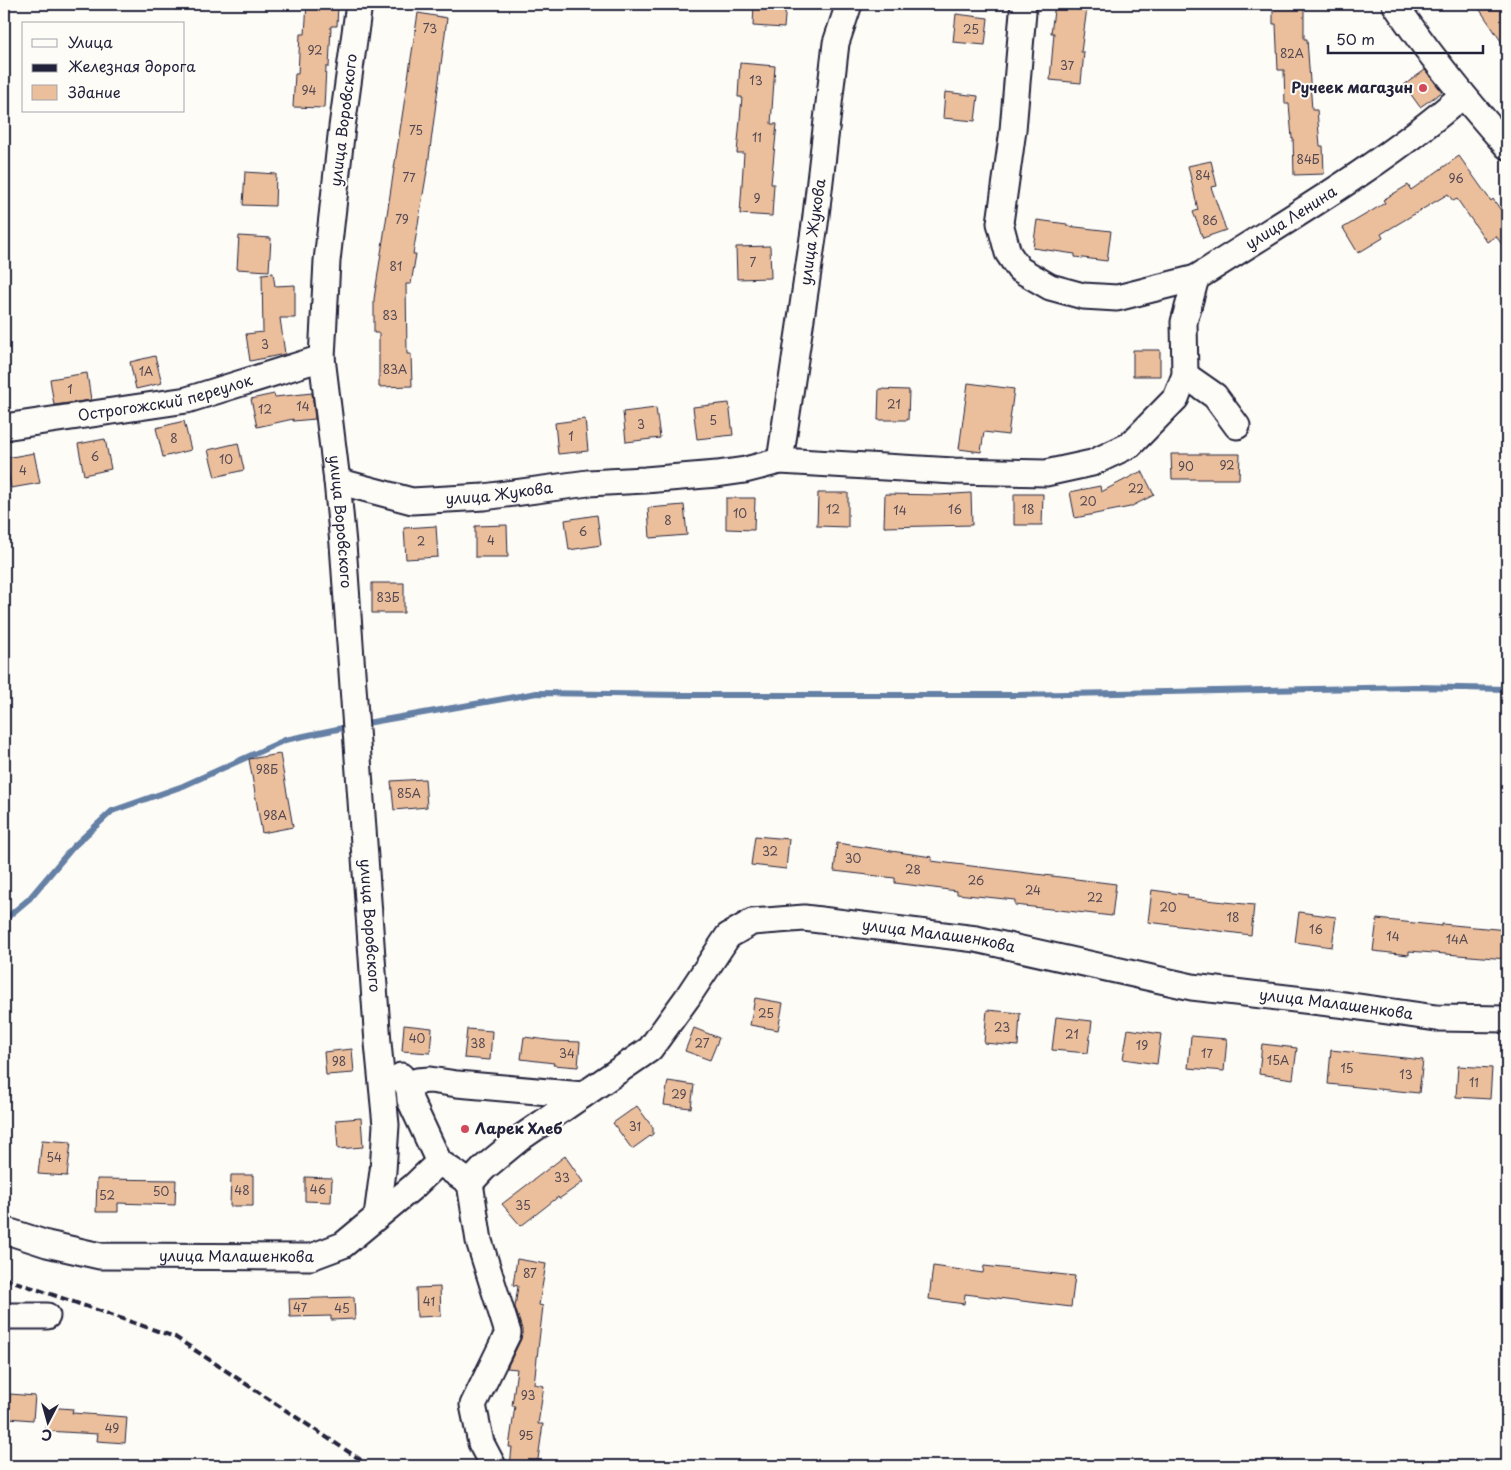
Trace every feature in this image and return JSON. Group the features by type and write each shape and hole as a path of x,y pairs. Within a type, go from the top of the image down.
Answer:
{"street":[{"name":"улица Воровского","path":"359,4 342,127 327,261 322,358 337,481 378,1043 386,1125 384,1171 377,1216"},
{"name":"улица Жукова","path":"780,461 815,224 836,43 849,4"},
{"path":"1396,4 1414,33 1462,95 1507,146"},
{"path":"1023,12 1013,130 1000,223 1008,253 1019,270 1050,287 1083,296 1117,298 1196,278 1184,322 1185,376 1215,396 1237,426"},
{"name":"улица Ленина","path":"1196,278 1356,175 1436,118 1462,95"},
{"name":"Острогожский переулок","path":"4,427 187,400 322,358"},
{"name":"улица Жукова","path":"337,481 412,501 484,497 588,483 717,474 746,470 780,461 1046,474 1092,463 1130,445 1176,398 1185,376"},
{"name":"улица Малашенкова","path":"470,1183 484,1168 519,1139 650,1049 728,936 752,922 804,918 976,939 1192,987 1338,1004 1436,1018 1507,1019"},
{"path":"378,1043 409,1088 410,1100 439,1162 470,1183 479,1241 508,1333 473,1405 481,1443 493,1466"},
{"path":"409,1088 417,1081 430,1080 583,1096"},
{"name":"улица Малашенкова","path":"4,1230 47,1244 100,1256 311,1257 343,1245 414,1186 439,1162"},
{"path":"4,1316 47,1316"}],"building":[{"path":"307,4 338,4 337,26 331,26 324,108 293,107 295,74 298,74 300,34 305,34"},
{"path":"754,4 786,4 784,28 753,26"},
{"path":"1055,4 1087,8 1081,52 1084,52 1081,83 1050,80 1054,33 1051,33"},
{"path":"1273,4 1304,4 1304,39 1307,39 1312,110 1317,110 1320,146 1323,146 1324,174 1294,175 1293,137 1289,104 1285,104 1284,70 1278,70 1276,24 1273,24"},
{"path":"1476,4 1507,4 1507,50"},
{"path":"418,13 447,18 428,165 413,254 416,254 411,284 406,284 407,354 411,354 412,386 379,387 379,333 374,333 374,299"},
{"path":"956,14 988,18 985,45 953,42"},
{"path":"740,63 775,66 771,124 777,124 771,184 774,184 772,216 740,214 744,153 737,153 742,97 738,97"},
{"name":"Ручеек магазин","path":"1425,70 1442,92 1420,107 1404,85"},
{"path":"945,92 978,96 975,121 943,118"},
{"path":"1459,156 1491,201 1493,199 1507,219 1507,252 1496,236 1487,242 1457,199 1453,201 1448,194 1381,234 1383,238 1358,253 1343,228 1385,203 1383,200 1408,185 1411,190"},
{"path":"1211,161 1217,186 1211,187 1226,230 1203,238 1193,212 1198,210 1188,166"},
{"path":"245,172 276,174 275,206 243,205"},
{"path":"1037,220 1067,224 1067,226 1111,231 1107,261 1075,257 1075,254 1033,248"},
{"path":"239,236 271,238 269,271 237,269"},
{"path":"770,246 771,278 737,279 736,247"},
{"path":"273,273 275,286 295,285 295,318 280,318 285,354 250,361 246,334 263,332 262,274"},
{"path":"1133,350 1160,350 1160,376 1133,376"},
{"path":"155,356 162,383 136,389 130,362"},
{"path":"87,373 91,400 54,405 50,379"},
{"path":"968,383 1014,389 1008,435 984,432 981,452 959,449"},
{"path":"879,389 909,390 908,420 878,420"},
{"path":"312,393 315,419 293,421 293,419 257,427 251,399 274,394 275,397"},
{"path":"729,403 733,435 697,439 693,407"},
{"path":"656,408 660,438 626,442 623,412"},
{"path":"585,419 588,451 558,454 555,423"},
{"path":"184,421 191,450 163,457 156,428"},
{"path":"105,439 111,469 84,475 78,444"},
{"path":"238,443 244,470 215,477 208,450"},
{"path":"34,453 40,483 11,488 6,458"},
{"path":"1171,454 1240,454 1239,479 1172,479"},
{"path":"1142,471 1154,495 1130,507 1075,518 1070,492 1100,486 1101,492"},
{"path":"818,493 848,493 848,527 817,526"},
{"path":"971,493 972,525 884,527 885,494 939,495"},
{"path":"1014,494 1043,494 1042,525 1014,525"},
{"path":"726,498 755,498 754,530 726,529"},
{"path":"684,505 687,535 650,538 648,508"},
{"path":"597,515 601,545 569,550 565,520"},
{"path":"507,525 508,557 475,557 475,526"},
{"path":"436,526 438,557 406,559 404,528"},
{"path":"372,583 404,583 404,613 372,613"},
{"path":"280,754 293,827 262,833 249,759"},
{"path":"425,779 427,807 394,810 391,781"},
{"path":"755,836 789,839 786,869 751,865"},
{"path":"837,843 932,857 931,861 1116,884 1112,916 1015,905 1015,900 957,894 957,891 895,883 895,878 834,871"},
{"path":"1152,890 1188,895 1187,898 1254,905 1251,935 1148,922"},
{"path":"1299,912 1336,917 1332,947 1295,942"},
{"path":"1377,919 1507,930 1507,959 1409,951 1409,955 1373,951"},
{"path":"755,998 783,1003 778,1030 750,1025"},
{"path":"987,1010 1020,1013 1018,1046 984,1043"},
{"path":"1056,1017 1092,1021 1088,1053 1052,1050"},
{"path":"404,1025 432,1028 430,1053 402,1051"},
{"path":"694,1028 719,1038 710,1060 685,1051"},
{"path":"467,1029 492,1031 490,1060 464,1058"},
{"path":"1128,1029 1161,1034 1157,1064 1123,1059"},
{"path":"1191,1036 1227,1039 1224,1071 1188,1068"},
{"path":"524,1037 580,1042 578,1067 521,1059"},
{"path":"1262,1044 1297,1048 1293,1079 1259,1074"},
{"path":"352,1049 354,1073 326,1075 324,1052"},
{"path":"1331,1050 1423,1060 1419,1093 1328,1084"},
{"path":"1458,1066 1492,1068 1490,1099 1456,1097"},
{"path":"668,1081 694,1085 691,1108 664,1105"},
{"path":"637,1106 653,1128 653,1134 632,1149 613,1123"},
{"path":"361,1118 363,1147 338,1149 336,1120"},
{"path":"42,1140 71,1142 67,1176 38,1174"},
{"path":"565,1156 583,1182 559,1199 558,1197 521,1226 502,1204"},
{"path":"231,1175 253,1175 253,1206 230,1206"},
{"path":"305,1177 332,1178 331,1202 305,1201"},
{"path":"97,1179 176,1180 175,1205 118,1203 118,1212 96,1212"},
{"path":"517,1259 546,1264 539,1305 543,1306 534,1384 544,1386 538,1424 543,1424 537,1466 510,1466 512,1447 509,1447 515,1406 512,1406 517,1369 507,1368 521,1339 522,1329 515,1307 518,1286 513,1285"},
{"path":"933,1266 983,1273 984,1266 1075,1276 1071,1307 965,1294 964,1304 929,1299"},
{"path":"440,1287 441,1316 417,1317 416,1288"},
{"path":"354,1297 355,1319 331,1320 331,1316 290,1317 289,1299"},
{"path":"10,1394 35,1396 33,1420 8,1418"},
{"path":"47,1407 73,1409 72,1413 127,1417 125,1443 97,1441 98,1434 46,1431"}],"waterway":[{"path":"361,724 537,693 1016,695 1415,687 1507,689"},
{"path":"4,920 29,899 73,847 112,811 183,786 285,740 352,726"}],"railway":[{"path":"4,1278 175,1337 370,1466"}],"place":[{"name":"Ручеек магазин","path":"1423,88"},
{"name":"Ларек Хлеб","path":"465,1129"}]}
